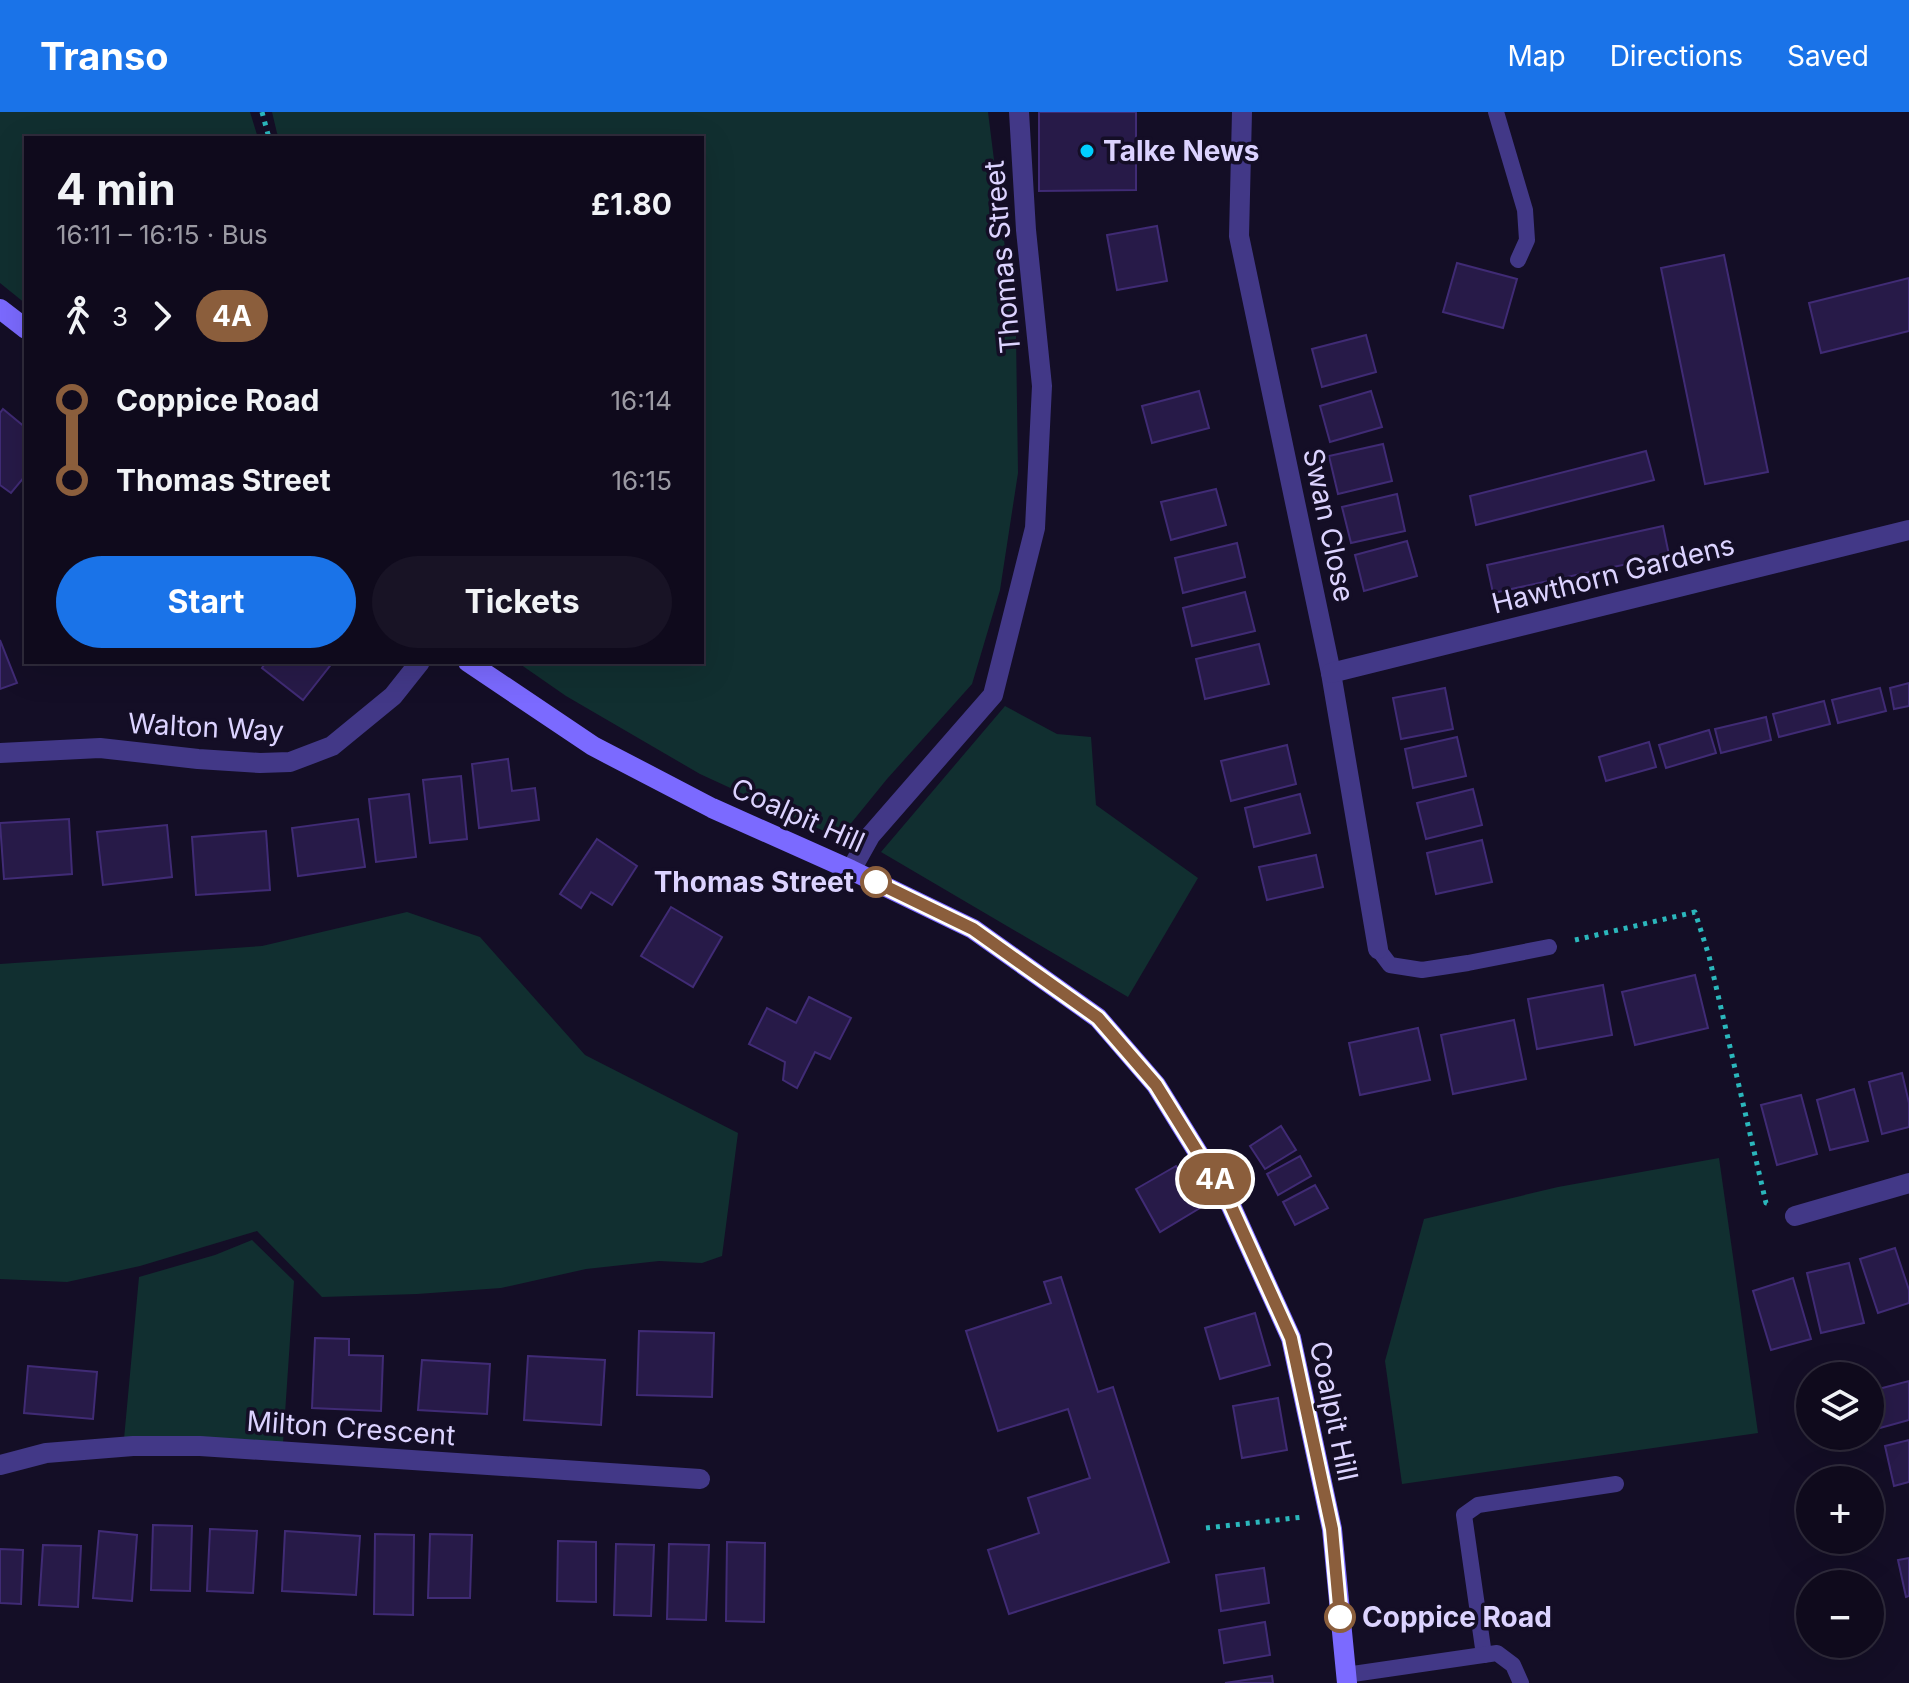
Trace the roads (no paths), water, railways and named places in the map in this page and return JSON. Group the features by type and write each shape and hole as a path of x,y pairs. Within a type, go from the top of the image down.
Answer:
{"street":[{"name":"Thomas Street","path":"851,870 870,836 993,695 1035,528 1042,386 1026,230 1019,112"},
{"name":"Swan Close","path":"1242,112 1239,236 1331,673 1378,949"},
{"path":"0,309 24,327"},
{"name":"Hawthorn Gardens","path":"1331,673 1909,530"},
{"name":"Walton Way","path":"0,753 100,748 198,759 290,762 332,746 393,696 418,664"},
{"name":"Coalpit Hill","path":"471,664 593,746 712,808 973,929 1098,1018 1156,1085 1231,1206 1291,1338 1332,1529 1346,1679"},
{"path":"1795,1216 1909,1183"},
{"name":"Milton Crescent","path":"0,1465 46,1453 133,1446 200,1446 700,1479"}],"lane":[{"path":"1496,112 1525,210 1527,240 1518,260"},
{"path":"1378,949 1390,965 1422,970 1549,947"},
{"path":"1484,1655 1464,1515 1478,1505 1616,1484"},
{"path":"1346,1679 1497,1653 1513,1665 1521,1683"}],"place":[{"name":"Talke News","path":"1087,151"},
{"name":"Thomas Street","path":"876,882"},
{"name":"Coppice Road","path":"1340,1617"}]}
